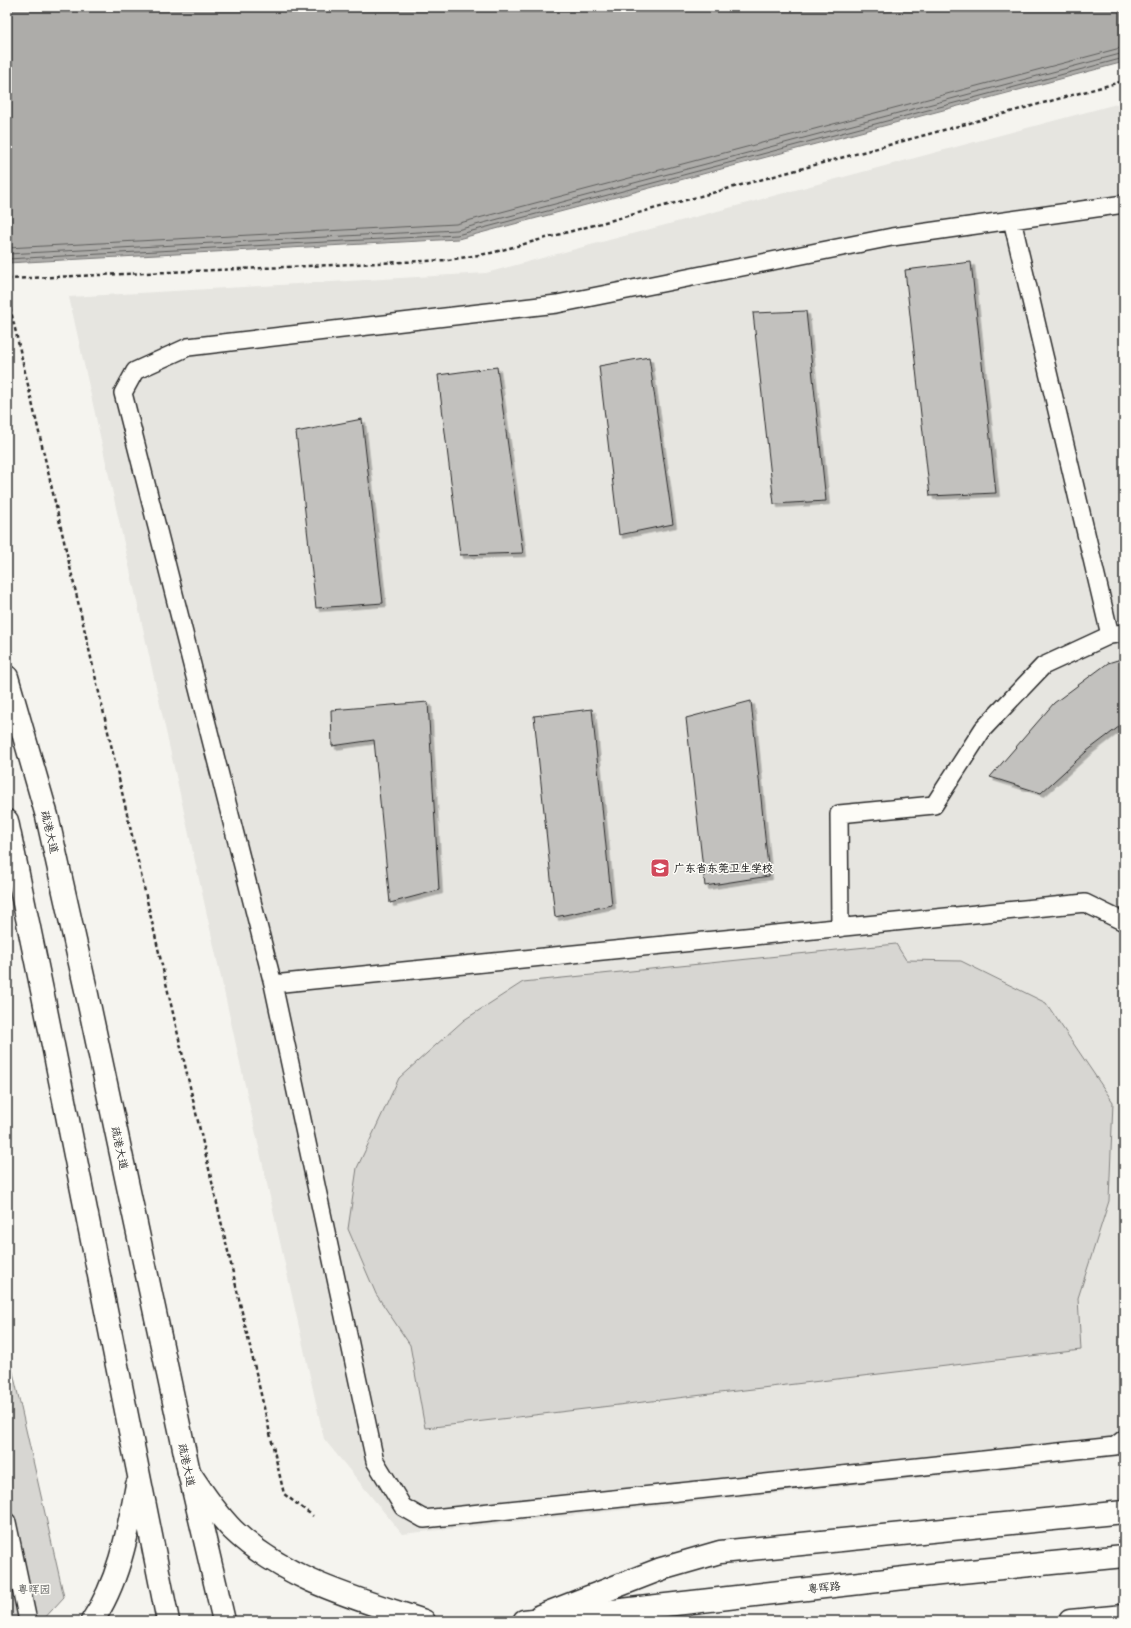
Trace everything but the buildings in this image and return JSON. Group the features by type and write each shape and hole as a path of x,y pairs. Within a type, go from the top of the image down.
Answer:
{"main road":[{"name":"疏港大道","path":"7,677 47,816 88,998 189,1472 224,1621"},
{"path":"7,821 168,1621"},
{"path":"189,1472 210,1504 233,1530 257,1551 314,1582 343,1594 424,1621"},
{"path":"92,1621 105,1599 123,1548 139,1476"},
{"path":"527,1621 661,1569 720,1552 1124,1512"},
{"name":"粤晖路","path":"527,1621 940,1574 1124,1556"},
{"path":"1070,1621 1124,1616"}],"lane":[{"path":"1124,204 892,237 557,304 188,347 134,371 123,393 273,984 375,1461 403,1507 424,1519 1115,1446 1124,1439"},
{"path":"840,928 839,814 934,805 983,729 1043,666 1117,634 1012,220"},
{"path":"273,984 1085,903 1124,922"},
{"path":"7,1522 28,1621"}],"path":[{"path":"7,279 448,260 491,253 1124,81"},
{"path":"7,294 284,1494 313,1516"}],"shaded area":[{"name":"广东省东莞卫生学校","path":"1124,102 1124,1456 402,1534 324,1439 69,297 486,273"}],"green space":[{"path":"896,944 906,960 961,961 1046,1003 1113,1102 1109,1201 1078,1298 1081,1350 425,1428 410,1345 376,1294 348,1229 357,1168 399,1078 464,1020 523,982"},
{"name":"粤晖园","path":"7,1346 64,1597 42,1621 7,1621"}],"water":[{"path":"7,7 1124,7 1124,62 458,239 7,263"}],"place":[{"name":"广东省东莞卫生学校","path":"660,868"}]}
